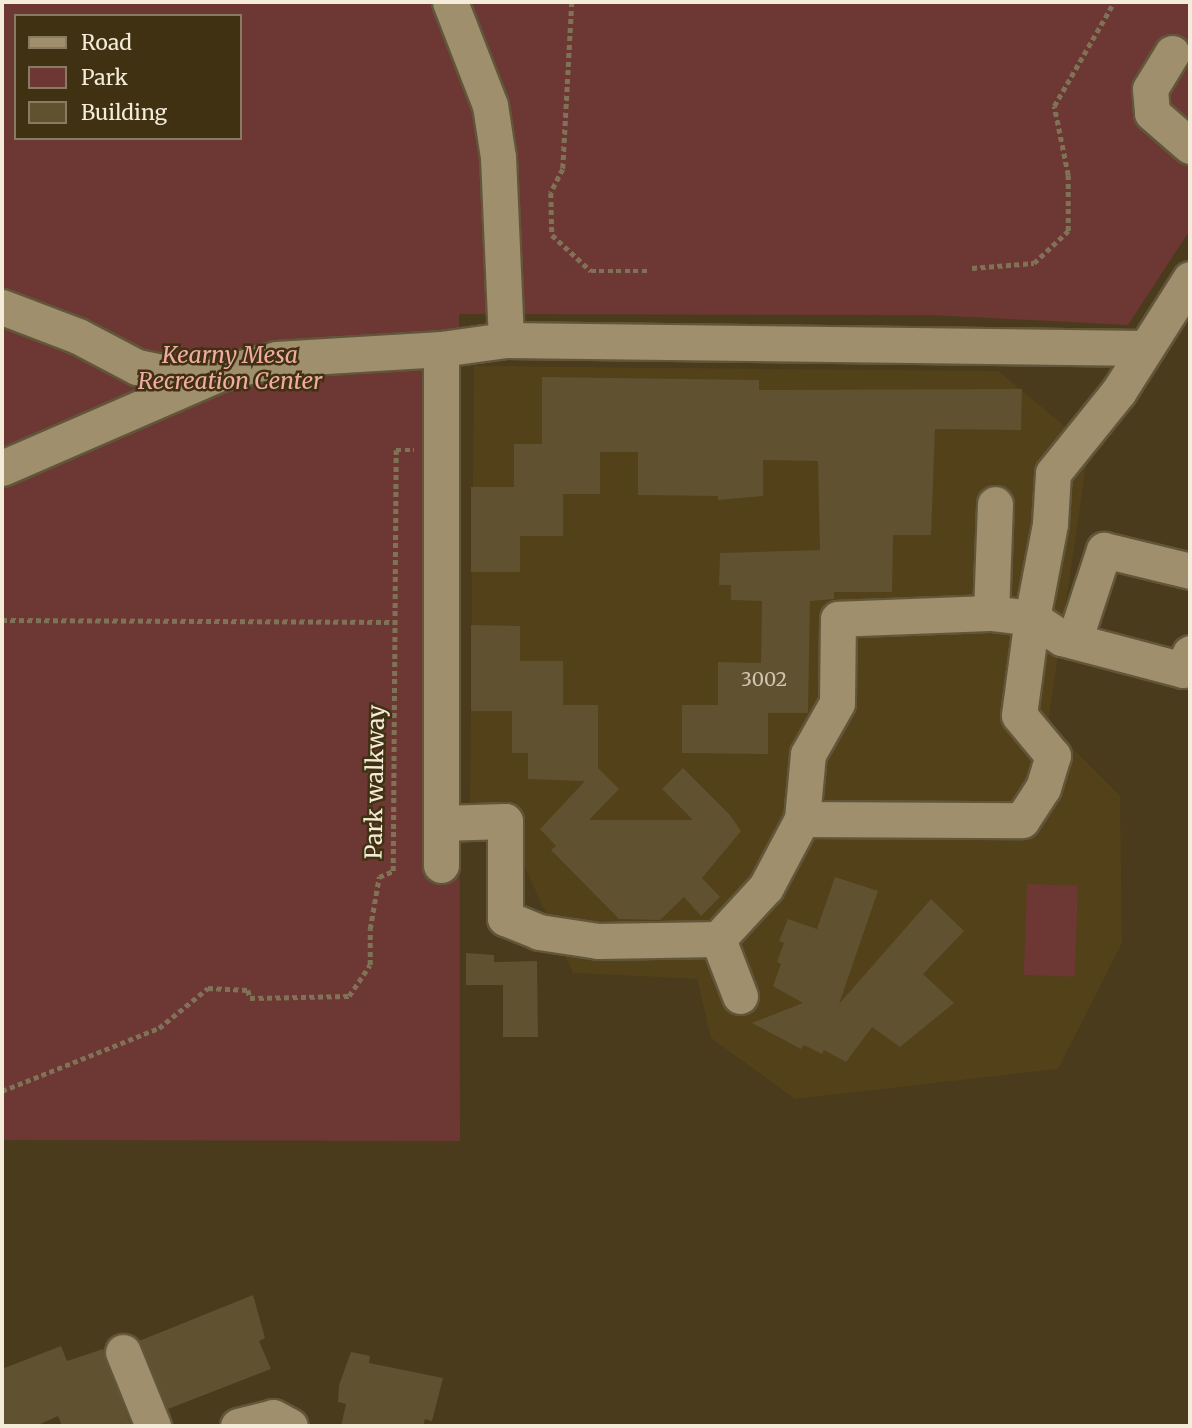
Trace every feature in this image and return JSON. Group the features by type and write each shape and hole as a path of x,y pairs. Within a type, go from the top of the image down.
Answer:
{"street":[{"path":"450,2 490,105 498,156 506,340"},
{"path":"1172,52 1150,89 1152,113 1190,146"},
{"path":"802,819 1022,820 1043,788 1053,756 1019,715 1032,618 1050,524 1053,473 1119,391 1146,348 1186,294"},
{"path":"2,307 78,336 137,367 201,380"},
{"path":"2,468 201,380 277,359 441,349 506,340 1146,348"},
{"path":"441,349 441,865"},
{"path":"991,613 995,504"},
{"path":"1074,641 1104,550 1190,571"},
{"path":"441,823 505,821 505,930 598,941 718,939 766,887 802,819 808,754 837,703 838,619 991,613 1032,618 1074,641 1183,670 1190,653"},
{"path":"718,939 740,996"},
{"path":"122,1352 153,1426"},
{"path":"238,1426 281,1422"}],"path":[{"path":"572,2 563,169 551,193 552,235 591,271 647,271"},
{"path":"972,268 1034,263 1068,232 1068,175 1054,106 1114,2"},
{"name":"Park walkway","path":"2,1090 159,1028 208,988 248,990 250,998 349,996 370,965 370,929 379,877 393,871 396,450 422,445"},
{"path":"2,620 394,622"}],"shaded area":[{"path":"474,366 998,371 1089,446 1048,723 1120,796 1122,943 1058,1069 795,1099 711,1038 697,979 573,973 522,861 515,810 470,803"}],"green space":[{"name":"Kearny Mesa Recreation Center","path":"2,2 1190,2 1190,230 1128,325 931,315 459,314 460,1141 2,1140"},
{"path":"1027,884 1078,886 1075,977 1024,975"}],"building":[{"path":"542,377 759,380 759,390 1022,389 1021,430 935,429 931,535 893,535 892,592 834,592 834,599 810,601 808,713 768,713 768,754 682,753 682,705 718,705 718,662 761,663 762,601 731,600 731,585 719,585 720,553 820,550 818,461 763,460 763,496 718,500 718,496 638,495 638,452 600,452 600,494 563,494 563,536 520,536 520,572 471,572 471,487 514,487 514,444 542,444"},
{"path":"471,625 520,626 520,661 563,661 563,705 598,705 598,768 619,789 589,820 693,820 662,789 683,768 730,815 741,831 702,878 720,897 701,916 684,897 660,920 619,919 551,850 556,846 540,829 585,781 528,779 528,753 512,753 512,711 471,711"},
{"path":"835,877 878,891 839,1004 931,899 964,931 923,974 954,1003 900,1047 872,1027 846,1062 824,1050 822,1054 804,1045 801,1049 752,1023 803,1003 773,986 781,964 777,962 784,943 779,941 788,919 817,929"},
{"path":"466,953 494,955 494,962 537,961 538,1037 503,1037 503,985 466,985"},
{"path":"253,1295 265,1338 259,1341 271,1369 168,1409 139,1341"},
{"path":"61,1346 67,1361 103,1349 131,1426 62,1426 58,1416 36,1426 2,1426 2,1369"},
{"path":"351,1352 370,1356 369,1363 443,1378 432,1421 425,1419 423,1426 341,1426 346,1404 338,1402 339,1385"}]}
